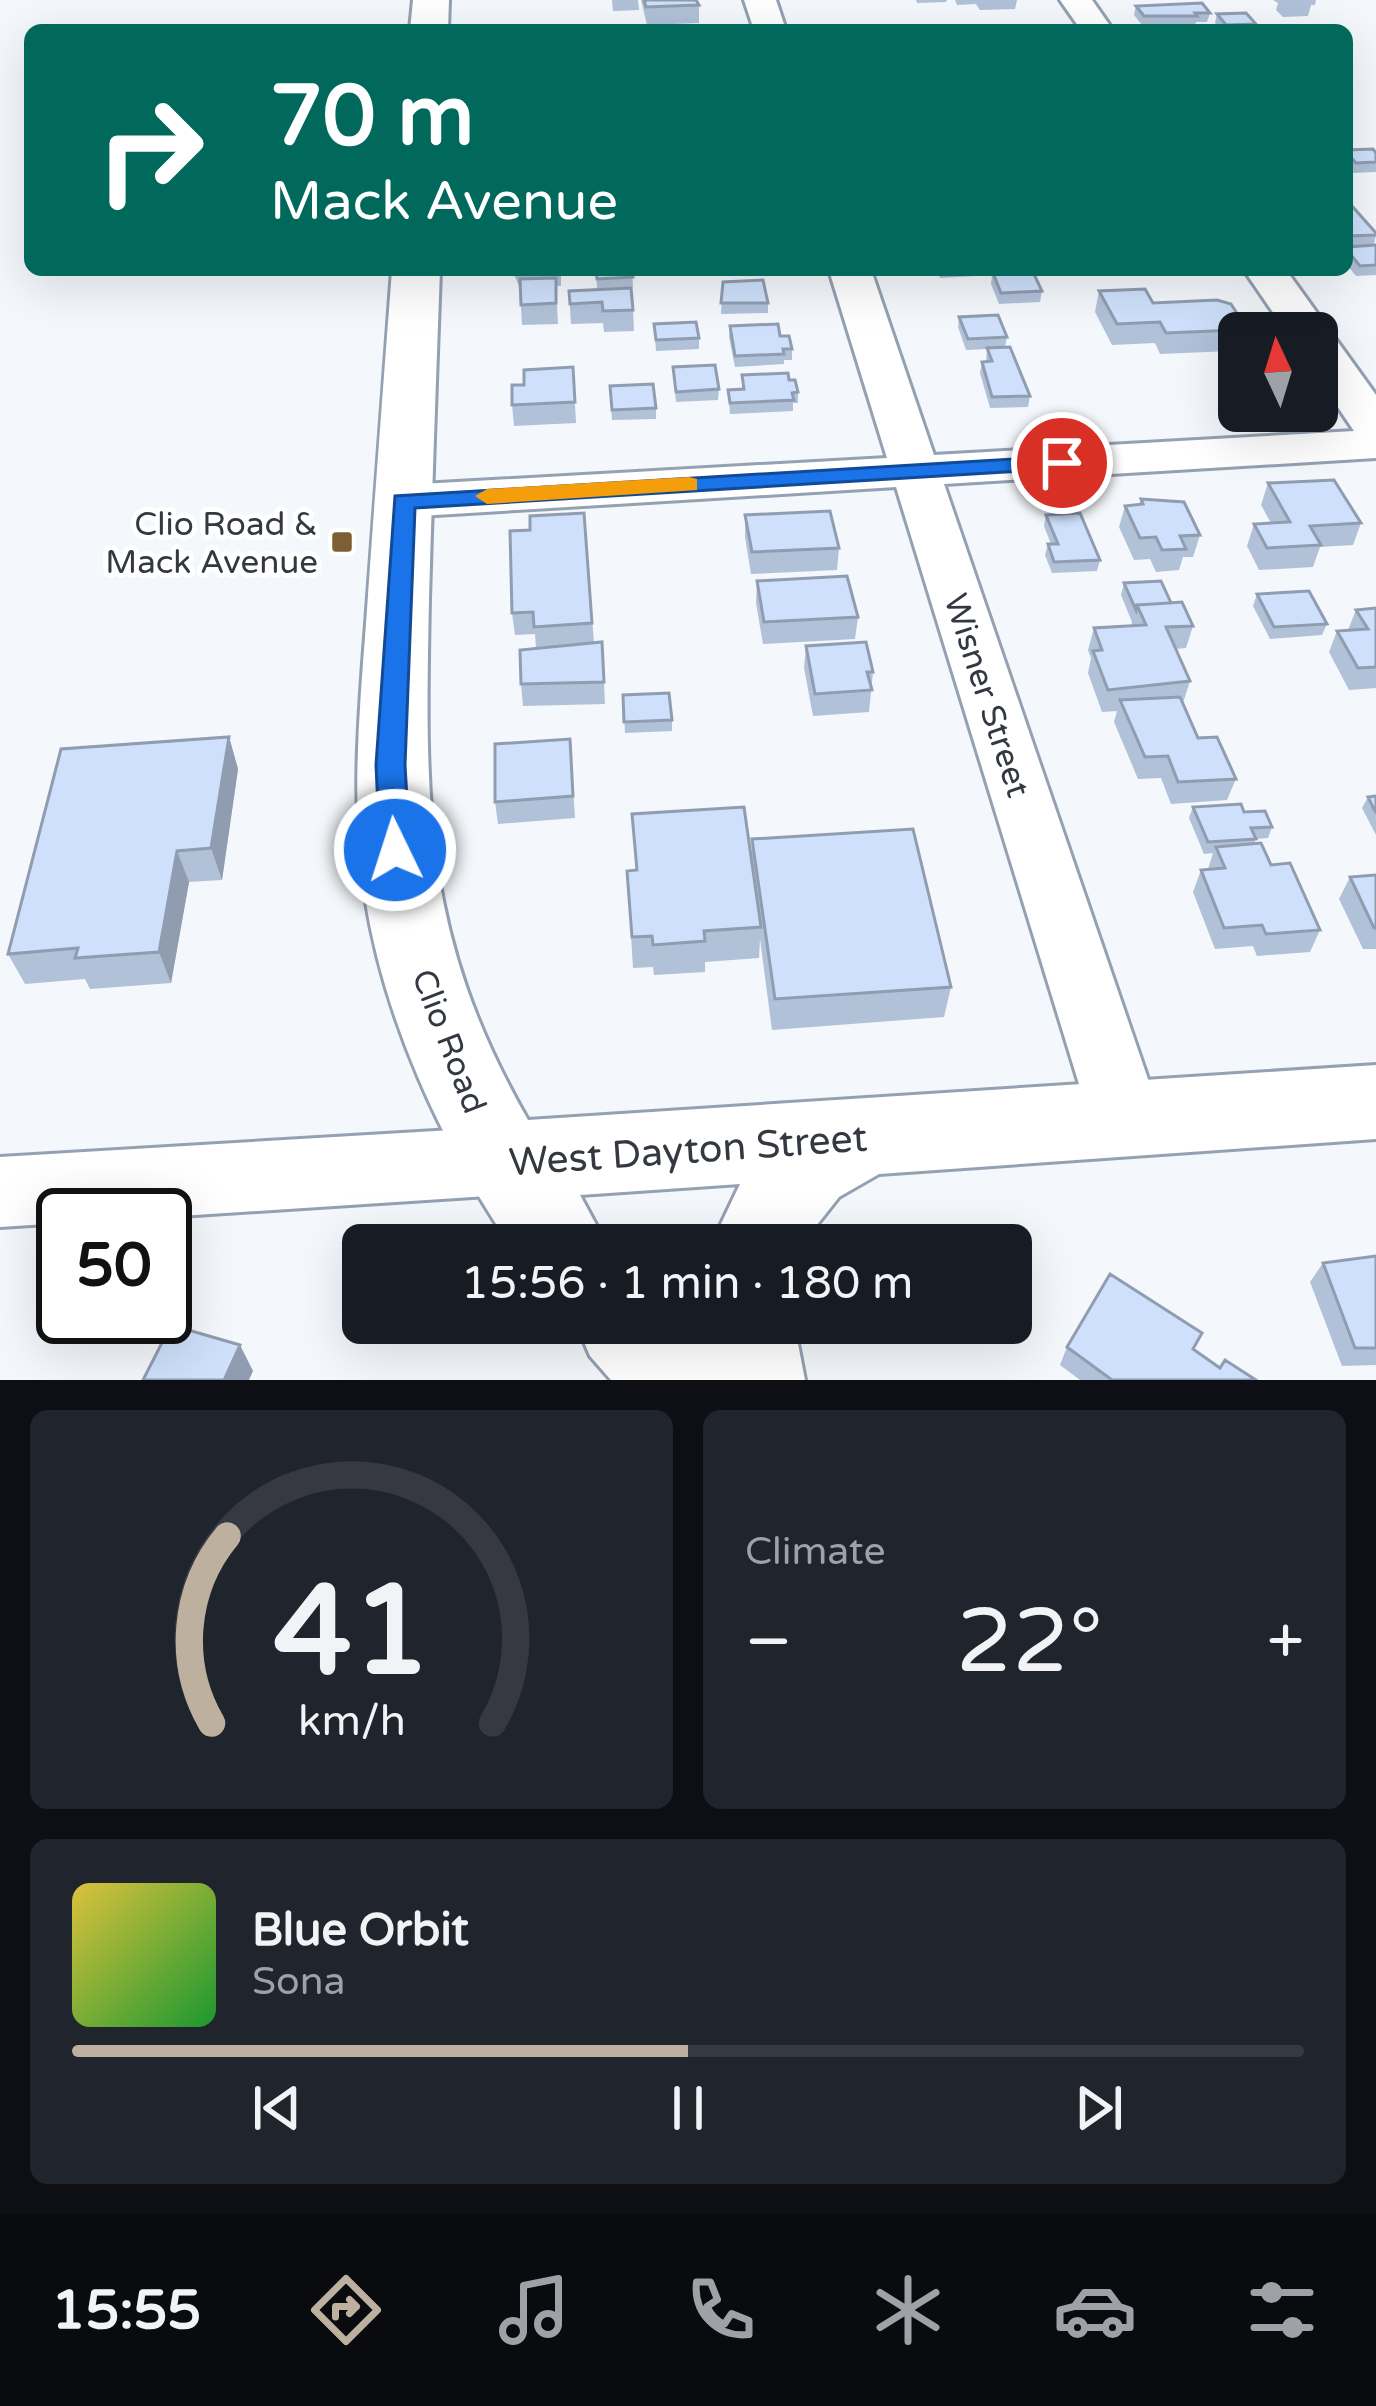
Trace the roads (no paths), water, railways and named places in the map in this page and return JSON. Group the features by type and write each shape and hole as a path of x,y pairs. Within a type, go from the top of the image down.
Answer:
{"main road":[{"name":"Clio Road","path":"416,276 390,765 395,850 414,943 443,1041 503,1161 547,1224"},
{"name":"West Dayton Street","path":"503,1161 1376,1102"},
{"path":"766,1224 776,1202 800,1173 843,1147 898,1136"},
{"path":"642,1344 674,1380"},
{"path":"751,1344 757,1380"}],"street":[{"name":"Wisner Street","path":"852,276 1126,1120"},
{"path":"1269,276 1295,312"},
{"path":"1338,374 1376,428"},
{"path":"403,501 1376,444"},
{"name":"West Dayton Street","path":"0,1192 503,1161"}],"place":[{"name":"Clio Road & Mack Avenue","path":"342,542"}]}
